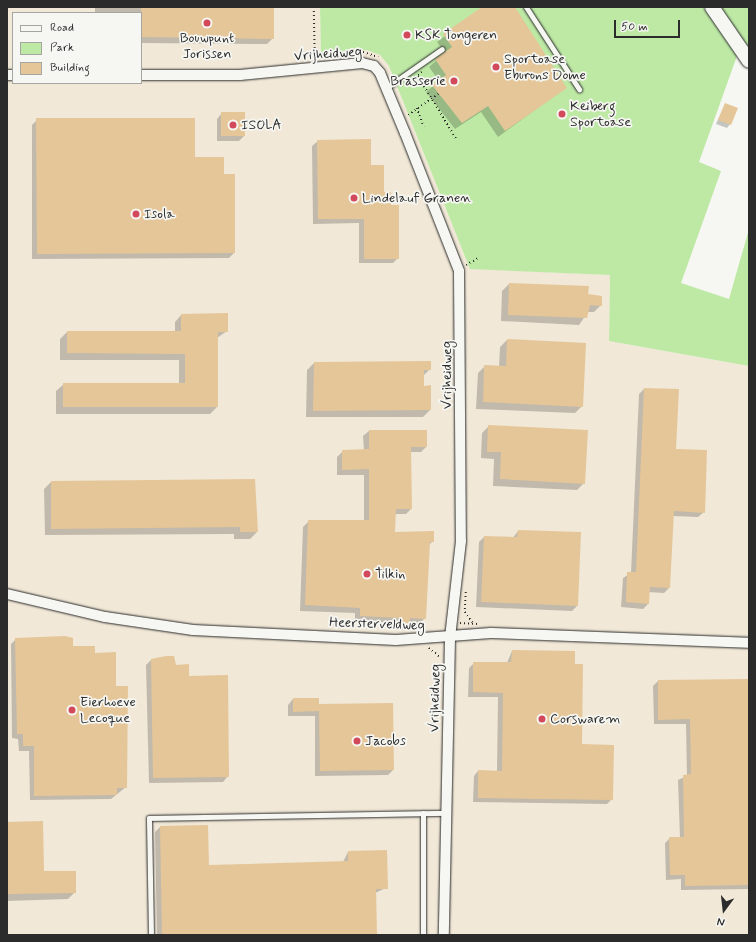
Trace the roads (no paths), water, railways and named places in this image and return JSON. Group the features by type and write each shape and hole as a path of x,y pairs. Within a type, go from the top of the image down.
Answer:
{"main road":[{"path":"712,7 749,61"}],"street":[{"name":"Vrijheidweg","path":"142,75 240,75 315,63 362,63 374,66 386,88 458,271 461,542 450,638 444,935"},
{"name":"Heersterveldweg","path":"7,594 105,617 193,630 396,640 450,638 491,633 749,643"}],"lane":[{"path":"526,7 579,89"},
{"path":"386,88 442,49"},
{"path":"423,813 423,935"},
{"path":"151,935 148,818 447,813"}],"place":[{"name":"Bouwpunt Jorissen","path":"207,23"},
{"name":"KSK Tongeren","path":"407,35"},
{"name":"Sportoase Eburons Dome","path":"496,67"},
{"name":"Brasserie","path":"454,81"},
{"name":"Keiberg Sportoase","path":"562,114"},
{"name":"ISOLA","path":"233,125"},
{"name":"Lindelauf Granen","path":"354,198"},
{"name":"Isola","path":"136,214"},
{"name":"Tilkin","path":"367,574"},
{"name":"Eierhoeve Lecoque","path":"72,710"},
{"name":"Corswarem","path":"542,719"},
{"name":"Jacobs","path":"357,741"}]}
